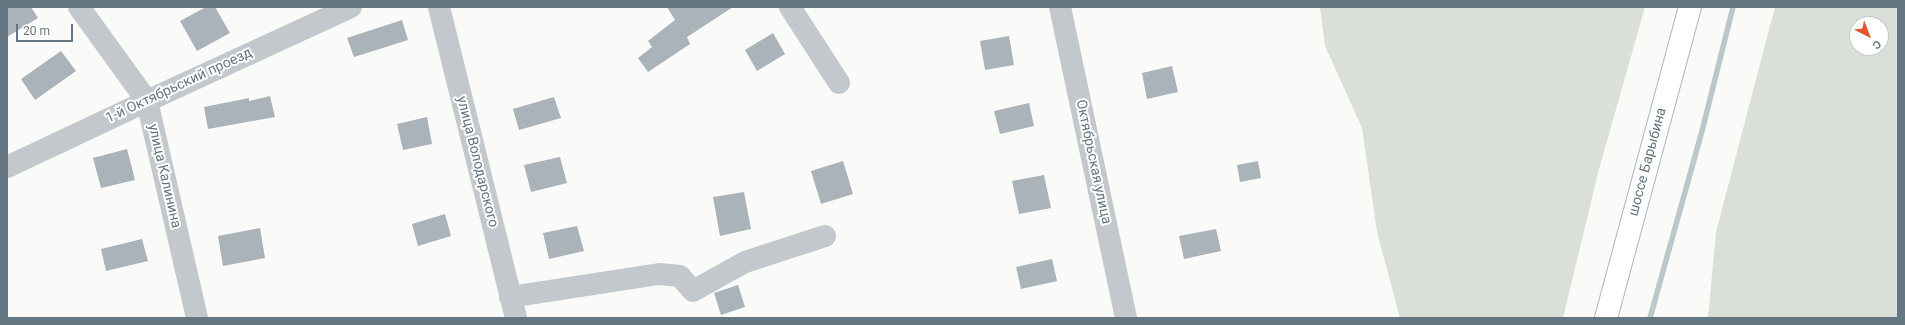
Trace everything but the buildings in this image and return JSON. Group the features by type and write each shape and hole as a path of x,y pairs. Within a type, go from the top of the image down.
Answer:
{"main road":[{"name":"шоссе Барыбина","path":"1606,318 1690,7"}],"street":[{"name":"улица Калинина","path":"79,7 147,100 197,318"},
{"name":"1-й Октябрьский проезд","path":"7,167 147,100 351,7"},
{"name":"улица Володарского","path":"439,7 516,318"},
{"path":"790,7 839,83"},
{"name":"Октябрьская улица","path":"1060,7 1126,318"},
{"path":"510,297 659,274 680,276 693,291 745,262 825,236"}],"shaded area":[{"path":"1320,7 1645,7 1599,169 1563,318 1400,318 1377,232 1362,128 1325,46"},
{"path":"1775,7 1898,7 1898,318 1708,318 1716,232"}],"waterway":[{"path":"1650,318 1702,131 1733,7"}]}
